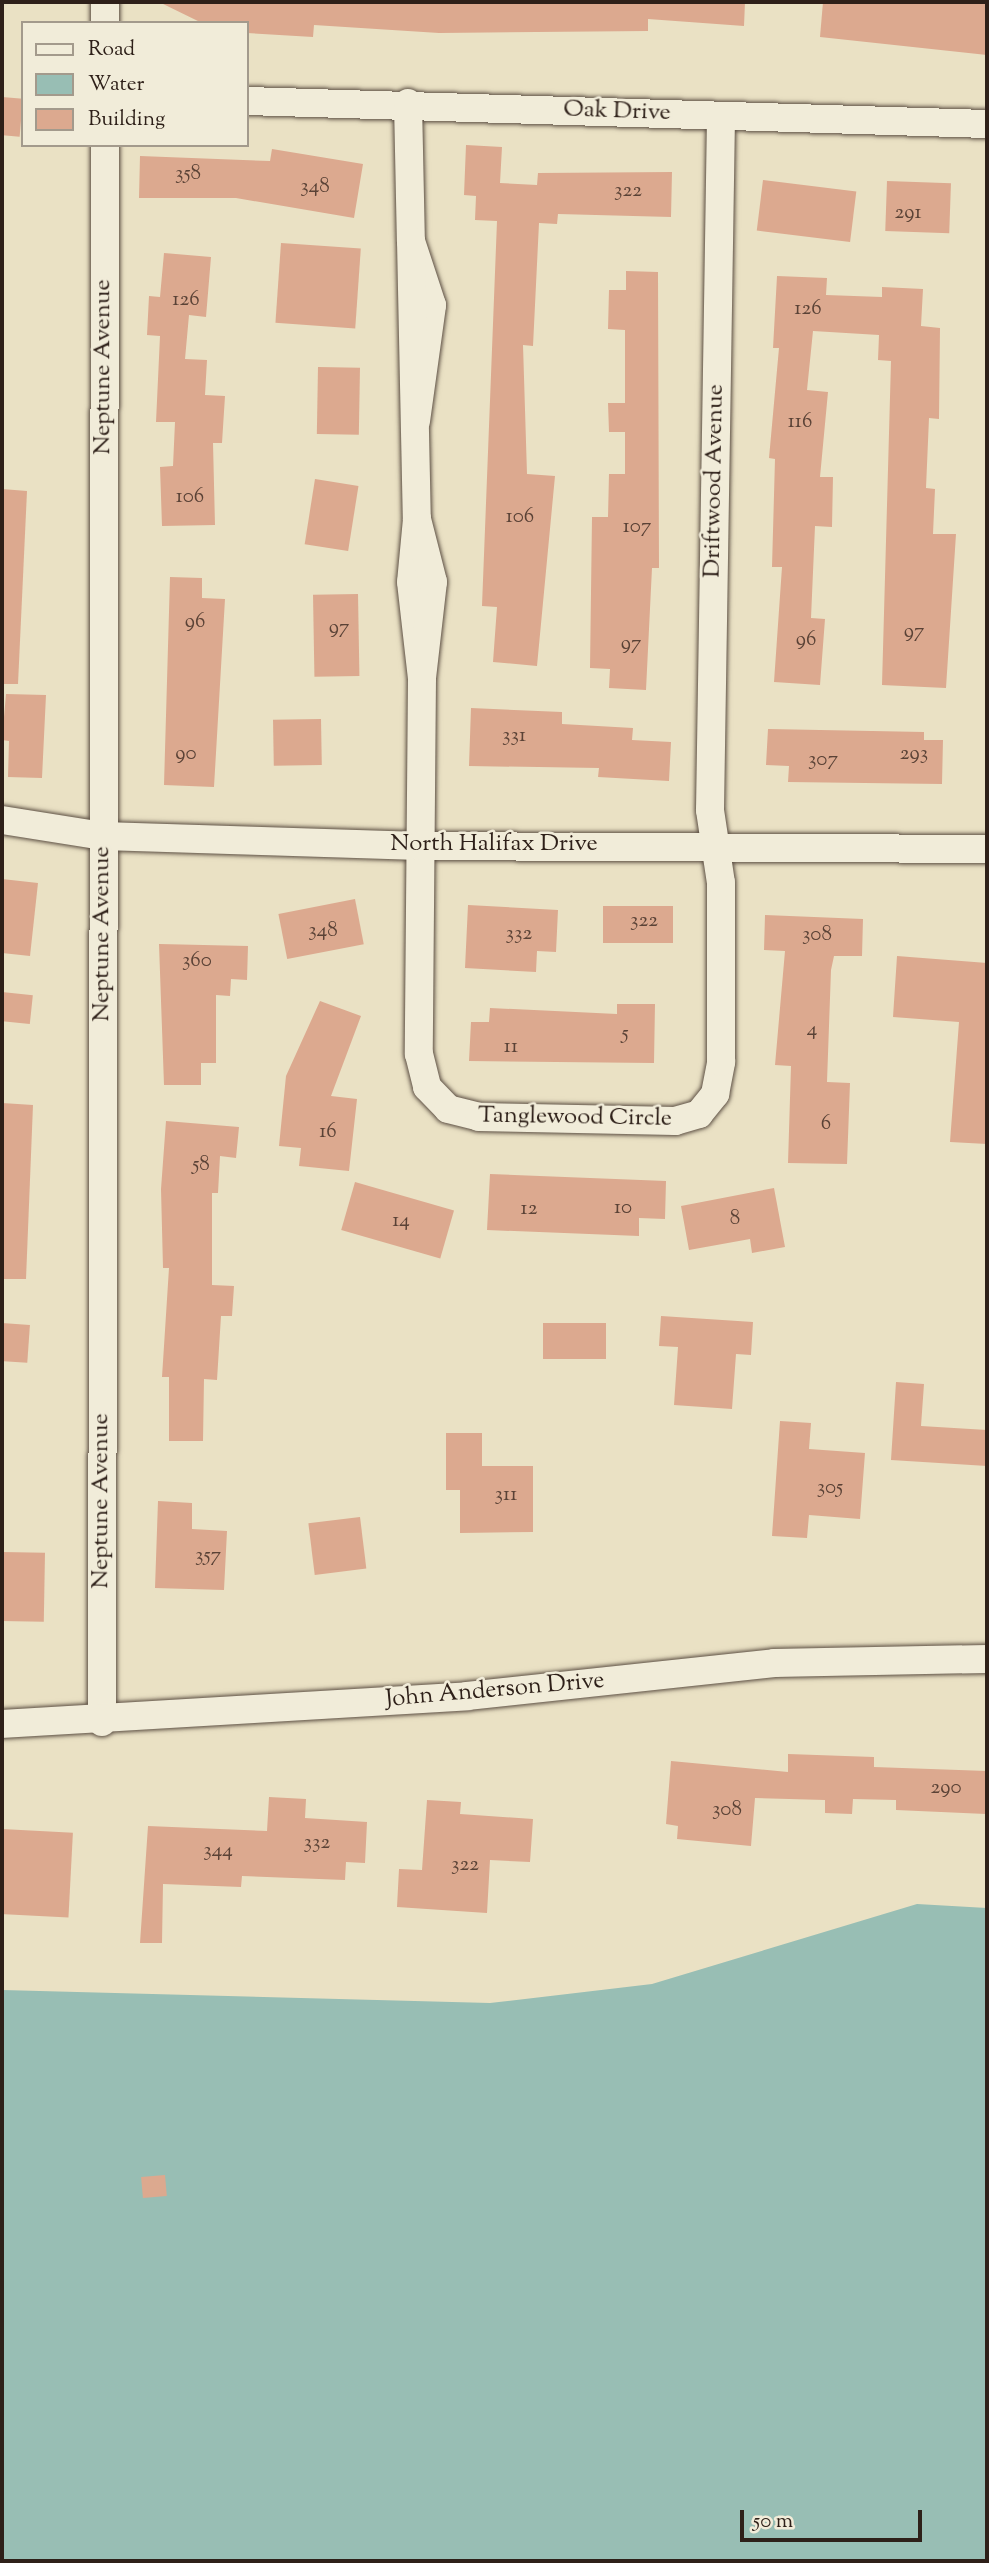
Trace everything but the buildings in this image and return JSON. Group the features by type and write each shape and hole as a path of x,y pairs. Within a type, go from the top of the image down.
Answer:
{"street":[{"path":"105,2 105,21"},
{"name":"Oak Drive","path":"248,101 408,103 987,124"},
{"name":"Tanglewood Circle","path":"408,103 411,241 432,305 416,421 417,519 411,582 422,678 419,1055 436,1100 479,1117 675,1121 708,1107 720,1079 716,845"},
{"name":"Driftwood Avenue","path":"716,845 710,810 721,116"},
{"name":"Neptune Avenue","path":"102,1723 105,147"},
{"name":"North Halifax Drive","path":"2,820 103,836 420,846 716,845 987,849"},
{"name":"John Anderson Drive","path":"2,1724 102,1723 467,1696 774,1662 987,1659"}],"water":[{"path":"917,1904 987,1908 987,2561 2,2561 2,1990 490,2003 652,1984"}]}
